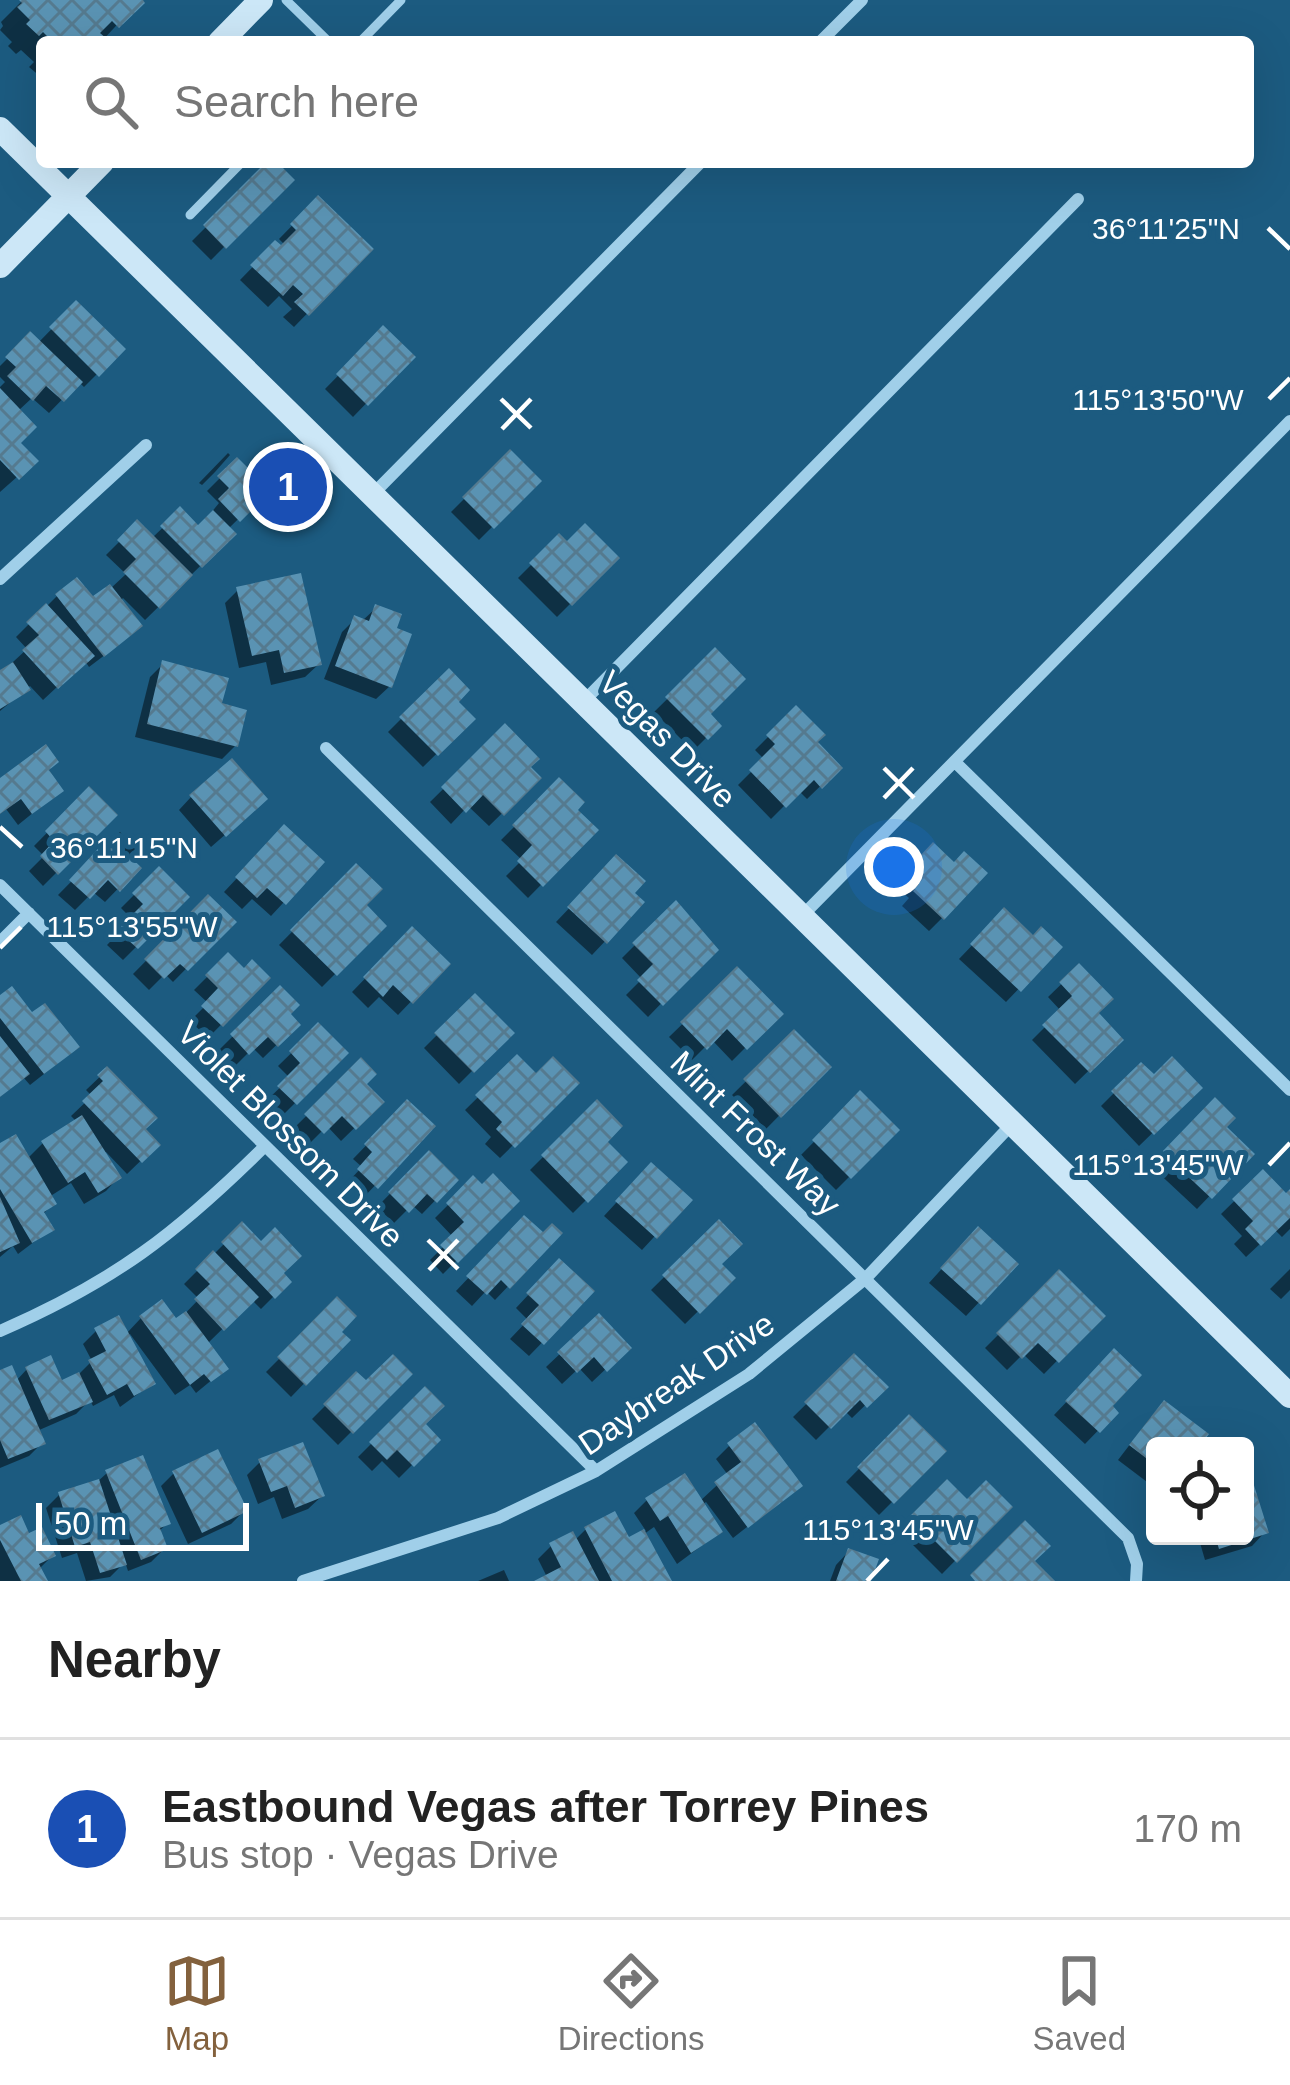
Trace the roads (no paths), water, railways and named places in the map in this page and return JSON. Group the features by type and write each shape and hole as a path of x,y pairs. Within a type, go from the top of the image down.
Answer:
{"main road":[{"path":"225,36 250,4"},
{"name":"Vegas Drive","path":"0,129 36,165"},
{"name":"Vegas Drive","path":"39,168 1290,1396"},
{"path":"0,266 96,168"}],"street":[{"path":"826,36 862,0"},
{"path":"372,495 695,168"},
{"path":"583,702 1078,199"},
{"path":"801,916 1290,421"},
{"path":"0,579 146,445"},
{"name":"Mint Frost Way","path":"326,748 1129,1538 1137,1564 1136,1581"},
{"path":"955,762 1290,1090"},
{"name":"Violet Blossom Drive","path":"0,885 596,1471"},
{"path":"0,942 29,914"},
{"name":"Daybreak Drive","path":"303,1581 498,1518 596,1471 749,1374 866,1278 1012,1124"},
{"path":"0,1331 68,1301 136,1260 198,1212 265,1146"}],"lane":[{"path":"286,0 323,36"},
{"path":"366,36 401,0"},
{"path":"190,215 236,168"}],"place":[{"name":"Eastbound Vegas after Torrey Pines","path":"288,487"}]}
